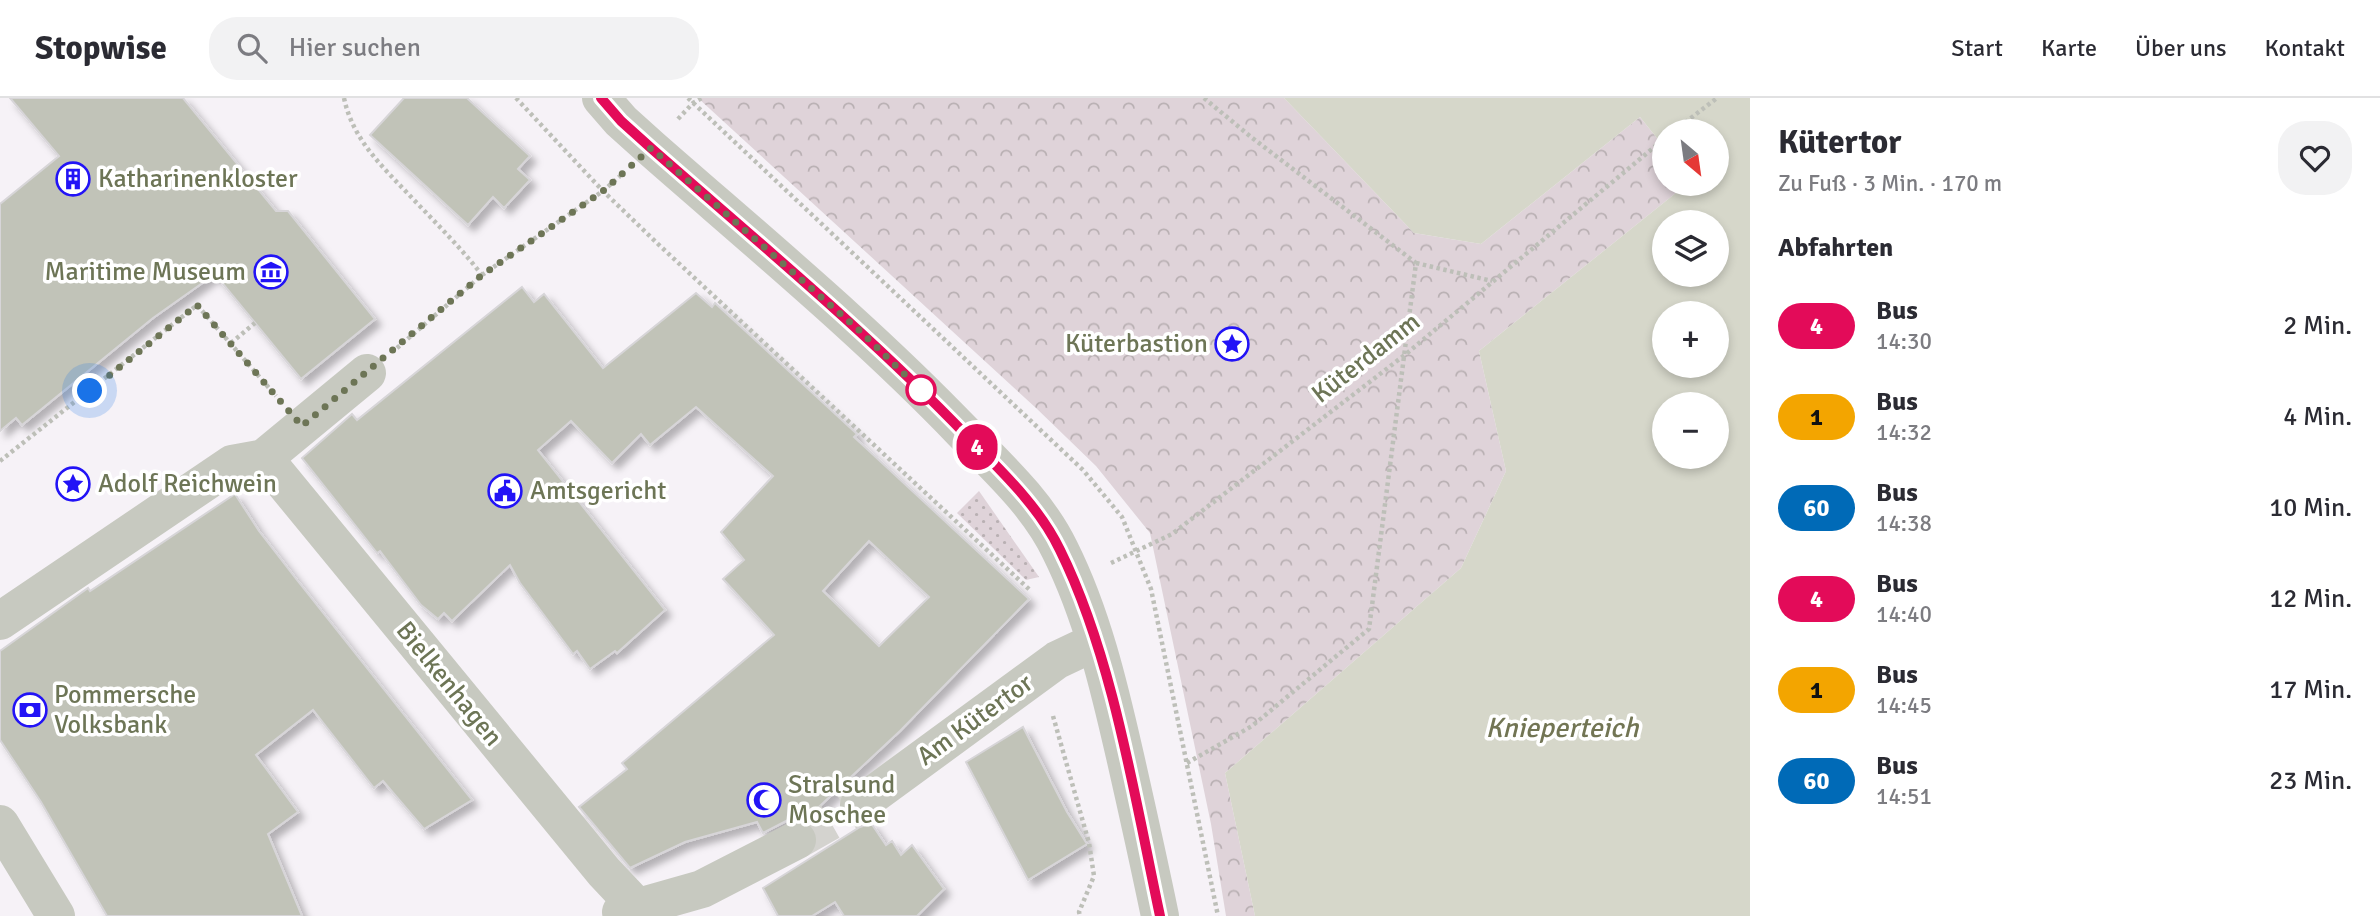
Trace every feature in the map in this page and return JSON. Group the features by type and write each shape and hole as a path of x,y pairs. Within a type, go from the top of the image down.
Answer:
{"street":[{"path":"601,98 621,121 651,148 860,331 941,409 1039,514 1060,548 1096,642 1114,705 1160,916"},
{"path":"0,621 232,464 264,458 367,373"},
{"name":"Bielkenhagen","path":"264,458 604,872 632,913"},
{"name":"Am Kütertor","path":"859,805 1057,660 1096,642"},
{"path":"0,824 56,916"},
{"path":"632,913 702,889 797,840"}],"path":[{"path":"344,98 354,130 370,153 463,251 482,275"},
{"path":"516,98 603,191 1039,599"},
{"path":"688,98 1083,470 1122,517 1151,589 1218,916"},
{"path":"1204,98 1416,263 1492,281"},
{"path":"1690,119 1717,98"},
{"path":"367,373 482,275 603,191 651,148"},
{"name":"Küterdamm","path":"1074,580 1172,534 1406,354 1652,149"},
{"path":"1187,763 1252,726 1369,629 1416,263"},
{"path":"0,461 197,305 302,426"},
{"path":"231,343 255,323"},
{"path":"1057,660 1052,719 1089,843 1094,876 1079,912 1080,916"}],"green space":[{"path":"698,98 1284,98 1414,233 1481,244 1640,117 1652,132 1652,196 1672,196 1479,351 1506,471 1461,568 1225,773 1255,916 1226,916 1211,824 1150,533 1096,466"},
{"path":"979,491 1039,577 1026,580 957,513"}],"water":[{"name":"Knieperteich","path":"1284,98 1750,98 1750,916 1255,916 1225,773 1461,568 1506,471 1479,351 1652,212 1652,287 1729,287 1729,210 1655,210 1672,196 1729,196 1729,119 1652,119 1652,132 1640,117 1481,244 1414,233"}],"building":[{"path":"10,98 183,98 276,211 288,211 375,319 301,379 215,274 153,318 22,425 16,418 0,431 0,204 59,156"},
{"path":"404,98 467,98 530,156 518,169 530,180 504,208 493,197 468,225 370,135"},
{"path":"522,287 534,302 544,294 603,368 696,293 712,307 715,303 857,434 854,437 1029,599 900,731 805,820 788,820 763,833 757,822 685,842 630,868 579,807 627,769 622,763 774,635 723,579 744,560 721,532 773,476 696,407 650,445 641,434 612,463 571,421 538,450 665,610 617,653 615,651 590,669 577,651 573,654 520,583 510,565 452,621 444,613 438,619 421,605 380,551 377,553 302,458 352,414 357,420","holes":["869,541 929,597 879,646 823,591"]},
{"path":"235,494 259,531 472,800 424,829 383,781 374,788 313,710 256,755 298,812 268,834 302,916 107,916 41,802 0,740 0,651 88,588 90,591"},
{"path":"1023,727 1067,812 1087,844 1028,880 966,762"},
{"path":"871,823 886,845 892,841 901,855 912,845 944,889 917,916 844,916 835,902 812,916 778,916 763,888 860,827"}],"tunnel":[{"path":"797,840 859,805"}],"bus line":[{"name":"4","path":"601,98 621,121 651,148 860,331 941,409 1039,514 1060,548 1096,642 1114,705 1160,916"}],"place":[{"name":"Katharinenkloster","path":"73,179"},
{"name":"Maritime Museum","path":"271,272"},
{"name":"Küterbastion","path":"1232,344"},
{"name":"Adolf Reichwein","path":"73,484"},
{"name":"Amtsgericht","path":"505,491"},
{"name":"Pommersche Volksbank","path":"30,710"},
{"name":"Stralsund Moschee","path":"764,800"}],"route":[{"path":"90,391 197,305 302,426 482,275 603,191 651,148 860,331 926,395 921,390"}]}
